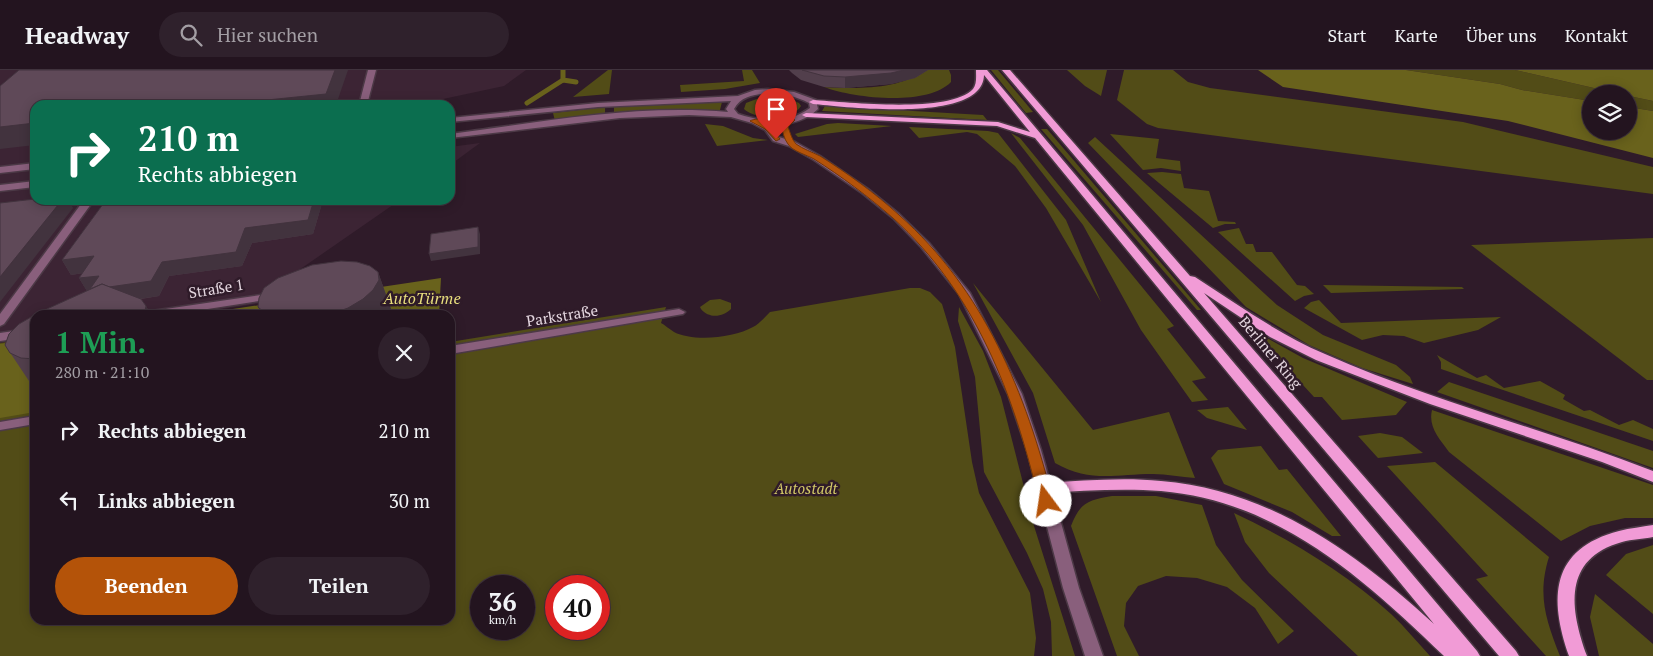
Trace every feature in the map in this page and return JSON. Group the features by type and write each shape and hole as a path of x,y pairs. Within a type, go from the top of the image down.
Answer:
{"main road":[{"path":"813,102 905,106 948,103 969,96 976,90 980,83 982,70"},
{"path":"982,70 1471,656"},
{"name":"Berliner Ring","path":"1006,70 1510,656"},
{"path":"806,115 998,124 1037,137"},
{"path":"1177,269 1274,334 1320,357 1434,401 1607,459 1653,477"},
{"path":"1043,488 1117,484 1178,488 1219,498 1254,510 1302,532 1340,555 1404,608 1456,656"},
{"path":"1578,656 1568,633 1565,606 1565,589 1569,573 1582,557 1598,545 1618,537 1653,531"}],"street":[{"path":"364,100 372,70"},
{"path":"455,119 598,105 737,98 765,91 783,91 798,94 813,102 814,109 806,115 792,120 754,121"},
{"path":"734,114 730,109 731,103 737,98"},
{"path":"455,135 620,117 703,113 734,114 768,128 776,139 792,144 817,158 846,177 896,216 937,258 964,293 1015,394 1034,450 1071,588 1094,656"},
{"path":"792,120 784,126 792,144"},
{"path":"0,170 30,167"},
{"path":"0,188 30,185"},
{"path":"0,322 85,205"},
{"name":"Straße 1","path":"177,310 281,294"},
{"name":"Parkstraße","path":"455,349 679,312"},
{"path":"0,337 30,333"},
{"path":"0,426 30,421"}],"shaded area":[{"path":"0,70 526,70 504,86 438,100 30,100 30,205 393,205 299,270 289,299 215,310 30,310 30,338 0,342"},
{"path":"480,143 455,161 455,146"}],"green space":[{"path":"608,70 612,70 609,94 573,97"},
{"path":"742,70 752,70 760,83 725,89 681,92 680,85 744,81"},
{"path":"925,70 949,70 951,82 940,90 925,95 889,98 853,94 824,87 863,88 890,85 914,77"},
{"path":"991,70 998,70 1033,112 1026,113"},
{"path":"1067,70 1107,70 1101,96 1085,86"},
{"path":"1124,70 1173,70 1188,82 1210,88 1463,122 1653,167 1653,194 1158,128 1147,124 1117,100"},
{"path":"1406,70 1515,70 1582,85 1582,100 1522,90 1500,84"},
{"path":"765,96 782,96 799,103 801,106 790,115 774,118 750,113 744,109 746,103"},
{"path":"1637,98 1653,101 1653,111 1637,108"},
{"path":"722,102 720,110 614,115 614,106"},
{"path":"825,106 983,115 987,120 822,111"},
{"path":"605,107 605,116 555,121 553,113"},
{"path":"705,124 723,126 753,138 768,140 717,146"},
{"path":"827,124 892,126 798,137 795,134"},
{"path":"909,127 998,133 1066,220 1101,302 1046,208 1015,166 977,134 967,132 919,138"},
{"path":"1041,129 1047,129 1201,310 1197,310"},
{"path":"1011,133 1020,138 1174,326 1167,329 1206,378 1192,381 1208,400 1192,402 1141,330 1083,225"},
{"path":"1110,134 1159,139 1156,158 1180,161 1181,171 1161,168 1143,170"},
{"path":"1095,137 1277,305 1323,335 1396,365 1410,377 1413,384 1362,368 1309,345 1246,307 1088,143"},
{"path":"1147,173 1181,174 1184,188 1209,191 1218,221 1235,222 1236,224 1225,224 1213,228"},
{"path":"1239,228 1246,244 1253,244 1256,252 1272,252 1297,285 1305,286 1314,294 1304,296 1295,301 1218,232"},
{"path":"1653,238 1653,380 1647,380 1471,245"},
{"path":"973,283 1093,430 1169,412 1195,478 1158,474 1091,475 1068,469 1055,463 1033,393"},
{"path":"1323,285 1462,287 1464,289 1331,293"},
{"name":"Autostadt","path":"910,288 920,288 930,292 942,304 955,347 972,462 979,493 1030,593 1036,638 1034,656 0,656 0,343 30,339 30,625 455,625 455,341 666,307 661,323 682,335 702,338 725,336 753,327 770,312"},
{"path":"720,299 731,303 731,309 724,314 712,316 704,312 700,307 710,300"},
{"path":"1319,300 1341,323 1501,317 1478,330 1424,343 1404,336 1383,335 1362,340 1304,308 1311,302"},
{"path":"959,307 983,351 1001,397 1034,526 1075,656 1052,656 1051,622 1043,589 1027,553 984,472 975,377 958,321"},
{"path":"1259,337 1265,337 1303,358 1407,402 1396,415 1342,420 1322,397 1314,397"},
{"path":"1437,355 1477,378 1486,375 1504,388 1540,381 1565,395 1563,399 1584,411 1590,410 1619,425 1633,420 1653,429 1653,441 1441,369 1441,362"},
{"path":"1449,382 1653,451 1653,468 1437,392"},
{"path":"1228,407 1247,430 1207,418 1197,410"},
{"path":"1432,410 1653,485 1653,518 1625,518 1590,526 1561,541 1449,452 1433,427"},
{"path":"1380,433 1402,437 1423,453 1378,458 1358,436"},
{"path":"1261,446 1279,470 1287,469 1341,536 1332,536 1292,512 1224,484 1211,458 1218,450"},
{"path":"1435,462 1549,557 1544,583 1545,607 1547,619 1560,656 1546,656 1476,579 1488,576 1387,466"},
{"path":"1112,496 1156,496 1202,505 1216,545 1242,580 1294,631 1278,644 1255,608 1227,587 1197,578 1166,576 1138,586 1126,603 1124,626 1139,656 1117,656 1071,526 1078,512 1086,504 1097,499"},
{"path":"1234,513 1276,534 1355,584 1391,614 1430,656 1358,656 1269,573 1245,542"},
{"path":"1653,545 1653,614 1606,575 1626,554"},
{"path":"1595,594 1653,644 1653,656 1599,656 1590,617"}],"water":[{"path":"1258,70 1406,70 1500,84 1522,90 1582,100 1582,140 1508,121 1283,87"},
{"path":"1515,70 1653,70 1653,101 1637,98 1637,85 1582,85"},
{"path":"1637,108 1653,111 1653,158 1582,140 1637,140"},
{"name":"AutoTürme","path":"441,278 439,310 227,310"},
{"path":"30,340 30,413 0,418 0,344"}],"building":[{"path":"19,70 335,70 326,94 267,100 30,100 30,124 0,127 0,86"},
{"path":"802,70 904,70 845,77 824,76"},
{"path":"30,200 30,205 58,205 0,277 0,203"},
{"path":"102,205 312,205 308,220 245,228 236,252 162,262 151,281 109,287 102,284 90,289 99,276 79,278 94,256 62,260"},
{"path":"478,227 478,247 429,254 431,234"},
{"path":"341,261 357,262 370,266 378,272 379,280 373,290 363,299 342,310 261,310 258,307 259,298 264,288 278,278 312,265"},
{"path":"102,284 141,299 146,306 145,310 45,310"},
{"path":"30,318 30,359 21,358 10,353 5,345 9,334 19,324"}],"waterway":[{"path":"563,70 563,80"},
{"path":"527,103 563,80"},
{"path":"563,80 576,82"}],"route":[{"path":"776,139 768,128 754,121 792,120 784,126 792,144 846,177 896,216 937,258 964,293 1015,394 1034,450 1046,501"}]}
